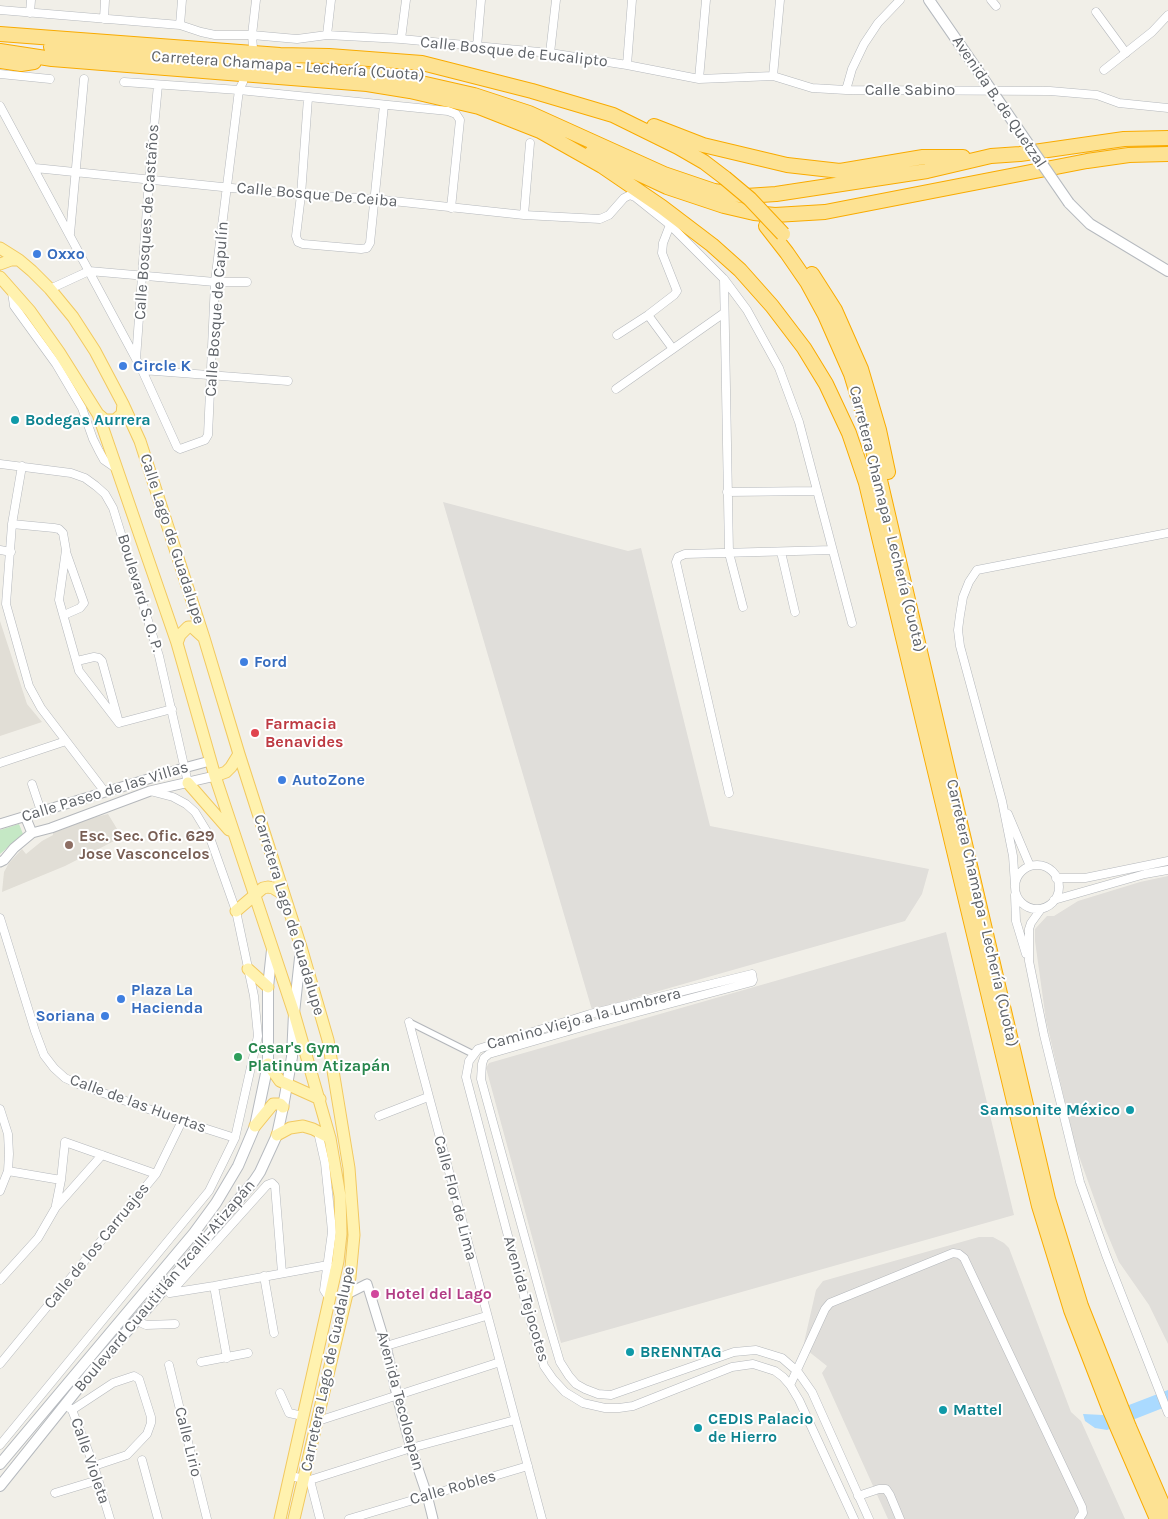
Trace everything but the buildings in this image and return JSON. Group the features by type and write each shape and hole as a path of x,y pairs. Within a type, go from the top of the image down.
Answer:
{"highway":[{"path":"0,34 280,55 329,56 422,63 532,91 654,126 703,145 796,166 840,170 923,157 1020,154 1124,139 1168,138"},
{"name":"Carretera Chamapa - Lechería (Cuota)","path":"0,41 170,60 275,68 300,65 410,70 462,81 613,123 679,154 722,180 766,226 788,253 826,315 851,374 869,434 1048,1199 1114,1406"},
{"name":"Carretera Chamapa - Lechería (Cuota)","path":"0,51 52,59 367,84 410,91 479,107 540,131 602,166 662,207 712,245 740,270 772,306 804,348 840,410 866,483 1039,1206 1071,1310 1124,1430 1157,1519"},
{"path":"0,61 21,64 52,59"},
{"path":"275,68 408,80 474,95 529,113 664,174 714,191 746,196 776,194 886,178 928,171 992,156"},
{"path":"613,115 704,162 722,180 750,199 783,234 835,310 861,369 879,430 909,573 909,603"},
{"path":"540,131 564,139 666,187 724,206 775,215 825,212 1087,161 1129,155 1168,154"},
{"name":"Carretera Chamapa - Lechería (Cuota)","path":"1124,1430 1168,1517"}],"main road":[{"name":"Avenida B. de Quetzal","path":"928,0 1069,204 1090,224 1168,271"},
{"name":"Calle Lago de Guadalupe","path":"0,248 19,260 50,289 73,316 95,351 123,404 140,441 152,474 239,754"},
{"path":"0,264 11,260 19,260"},
{"name":"Calle Lago de Guadalupe","path":"0,277 30,312 60,352 98,414 177,643 214,776"},
{"path":"98,414 105,420 115,420 122,414 123,404"},
{"path":"177,643 180,635 188,627 192,627 204,638"},
{"path":"214,776 231,768 239,754"},
{"name":"Carretera Lago de Guadalupe","path":"239,754 301,947 328,1040 349,1168 354,1235 347,1294 318,1421 307,1479 294,1519"},
{"name":"Carretera Lago de Guadalupe","path":"214,776 294,1013 320,1099 330,1138 340,1196 338,1260 280,1519"},
{"path":"188,783 233,834"},
{"path":"236,911 262,888 268,887 284,894"},
{"name":"Boulevard Cuautitlán Izcalli-Atizapán","path":"0,1486 69,1407 92,1371 157,1297 168,1290 254,1181 277,1135 283,1107 292,1056 294,1013 301,947"},
{"name":"Boulevard Cuautitlán Izcalli-Atizapán","path":"0,1464 194,1233 216,1204 238,1166 255,1126 268,1064 268,987 272,950"},
{"path":"248,970 268,987"},
{"path":"268,1064 274,1074 287,1085 320,1099"},
{"path":"255,1126 273,1104 280,1104 283,1107"},
{"path":"277,1135 290,1128 303,1126 330,1138"}],"street":[{"path":"30,13 31,0"},
{"path":"104,18 105,0"},
{"path":"180,25 182,0"},
{"path":"253,48 252,36 256,0"},
{"path":"327,34 331,0"},
{"path":"402,40 406,0"},
{"path":"476,47 481,0"},
{"path":"550,53 556,0"},
{"path":"627,65 632,0"},
{"path":"699,79 706,0"},
{"path":"773,76 780,0"},
{"name":"Calle Sabino","path":"900,0 878,23 864,44 852,69 846,90 994,94 1050,91 1097,95 1119,103 1168,108"},
{"name":"Calle Bosque de Eucalipto","path":"0,10 180,25 215,35 297,39 327,34 550,53 699,79 773,76 812,88 846,90"},
{"path":"1096,12 1126,53"},
{"path":"1104,70 1152,32 1168,15"},
{"path":"0,74 50,79"},
{"path":"70,234 84,79"},
{"path":"124,82 239,90 448,111 456,114 460,120 450,208"},
{"name":"Calle Bosque de Capulín","path":"142,370 177,447 180,450 207,438 216,282 239,90 243,82"},
{"name":"Calle Bosques de Castaños","path":"136,359 158,85"},
{"path":"308,98 296,236 298,242 303,244 361,249 366,248 370,242 384,105"},
{"path":"0,106 90,270 142,370 288,381"},
{"path":"524,215 530,143"},
{"name":"Calle Bosque De Ceiba","path":"35,168 301,195 374,198 524,215 600,219 609,215 624,198 630,195 670,225"},
{"path":"616,335 648,315 677,291 662,253 663,243 670,225 724,279 747,310 779,368 799,422 852,623"},
{"path":"50,289 90,270 216,282 247,282"},
{"path":"724,279 729,553 743,607"},
{"path":"12,290 14,306 56,364 82,408 93,439 104,460 117,469"},
{"path":"616,389 724,313"},
{"path":"648,315 673,349"},
{"name":"Boulevard S. O. P.","path":"0,464 71,473 85,478 101,490 113,508 159,656 188,783"},
{"path":"22,466 12,524 11,552 3,604 29,686 41,708 105,792"},
{"path":"727,492 817,491"},
{"path":"12,524 59,529 62,533 84,603 80,608 64,615"},
{"path":"1168,533 977,570 969,582 963,597 958,630 960,646 1002,801 1013,856 1016,921 1029,960 1044,1036 1080,1182 1093,1221 1168,1412"},
{"path":"0,550 11,552"},
{"path":"66,550 59,600 77,662 83,676 119,723"},
{"path":"729,793 676,562 678,557 685,554 832,550"},
{"path":"781,552 795,612"},
{"path":"77,662 94,657 102,661 119,723"},
{"path":"119,723 172,709"},
{"path":"0,763 66,741"},
{"name":"Calle Paseo de las Villas","path":"0,824 210,761"},
{"name":"Calle Paseo de las Villas","path":"1,864 14,848 32,833 150,791 214,776"},
{"path":"146,779 150,791"},
{"path":"32,784 41,811"},
{"name":"Boulevard Cuautitlán Izcalli-Atizapán","path":"0,1445 209,1191 235,1138 258,1036 254,996 236,911 209,834 195,812 186,804 173,797 150,791"},
{"path":"1002,801 1030,866"},
{"path":"25,816 32,833"},
{"path":"1056,878 1085,878 1168,861"},
{"path":"1041,909 1028,907 1018,898 1015,888 1020,874 1030,866 1044,867 1052,872 1056,878 1058,889 1054,900"},
{"path":"1029,960 1029,929 1031,923 1041,909 1054,900 1145,874 1168,870"},
{"name":"Calle de las Huertas","path":"0,918 44,1055 64,1078 182,1121 235,1138"},
{"name":"Camino Viejo a la Lumbrera","path":"409,1022 473,1054 484,1046 571,1020 739,979 752,974 753,981 489,1054 484,1058 482,1064"},
{"name":"Calle Flor de Lima","path":"409,1022 486,1316 542,1519"},
{"name":"Avenida Tejocotes","path":"473,1054 467,1067 466,1076 531,1323 544,1366 564,1392 583,1404 605,1408 633,1406 732,1367 753,1364 775,1371 790,1385 799,1400 853,1516"},
{"name":"Avenida Tejocotes","path":"482,1064 480,1079 546,1318 560,1362 569,1376 576,1384 598,1394 612,1396 734,1352 756,1350 782,1358 798,1372 812,1392 868,1519"},
{"path":"379,1116 428,1097"},
{"path":"0,1109 9,1154 8,1171 0,1191"},
{"name":"Calle de los Carruajes","path":"0,1364 156,1174 182,1121"},
{"path":"318,1132 325,1163 332,1220 324,1290 328,1296 331,1296"},
{"path":"56,1207 65,1142 156,1174"},
{"path":"0,1280 38,1238 56,1207 102,1155"},
{"path":"8,1171 61,1180"},
{"path":"168,1290 267,1185 272,1183 274,1186 282,1273"},
{"path":"790,1385 798,1372 825,1309 830,1303 954,1253 959,1254 964,1258 1082,1507 1081,1516"},
{"path":"168,1290 214,1286 328,1265"},
{"path":"264,1276 274,1333"},
{"path":"350,1278 367,1284"},
{"path":"347,1294 367,1284"},
{"name":"Avenida Tecoloapan","path":"367,1284 386,1346 397,1396 411,1448 427,1495 432,1519"},
{"path":"214,1286 226,1355"},
{"path":"386,1346 486,1316"},
{"path":"137,1321 146,1325 175,1324"},
{"path":"201,1362 226,1355 248,1353"},
{"path":"318,1421 500,1362"},
{"name":"Calle Lirio","path":"169,1365 207,1519"},
{"path":"69,1407 113,1383 134,1376 139,1379 151,1417 147,1434 127,1455 94,1466"},
{"path":"280,1393 289,1413 303,1416"},
{"name":"Calle Violeta","path":"69,1407 94,1466 110,1519"},
{"path":"290,1476 307,1479 515,1420"},
{"path":"142,1460 158,1519"},
{"name":"Calle Robles","path":"349,1519 528,1466"},
{"path":"307,1479 320,1519"},
{"path":"56,1493 98,1480"},
{"path":"858,1496 879,1489 886,1489 900,1519"},
{"path":"853,1516 868,1519"}],"shaded area":[{"path":"443,502 628,551 641,548 710,826 929,869 922,894 905,921 592,1010"},
{"path":"0,621 27,704 42,722 0,736"},
{"path":"108,814 122,837 65,866 2,892 4,872 9,863 22,849 26,854 53,835 53,832 79,821"},
{"path":"1168,876 1168,1344 1149,1305 1119,1262 1075,1145 1046,1020 1035,929 1047,916 1054,916 1078,901 1140,882"},
{"path":"946,932 1014,1215 561,1343 486,1068 489,1063"},
{"path":"979,1237 993,1237 1009,1248 1071,1412 1081,1421 1125,1519 888,1519 822,1373 827,1366 803,1347 816,1290 823,1281"}],"green space":[{"path":"19,824 23,834 0,854 0,830"}],"water":[{"path":"1168,1390 1168,1406 1107,1430 1095,1428 1085,1421 1083,1414 1103,1415"}],"place":[{"name":"Oxxo","path":"37,254"},
{"name":"Circle K","path":"123,366"},
{"name":"Bodegas Aurrera","path":"15,420"},
{"name":"Ford","path":"244,662"},
{"name":"Farmacia Benavides","path":"255,733"},
{"name":"AutoZone","path":"282,780"},
{"name":"Esc. Sec. Ofic. 629 Jose Vasconcelos","path":"69,845"},
{"name":"Plaza La Hacienda","path":"121,999"},
{"name":"Soriana","path":"105,1016"},
{"name":"Cesar's Gym Platinum Atizapán","path":"238,1057"},
{"name":"Samsonite México","path":"1130,1110"},
{"name":"Hotel del Lago","path":"375,1294"},
{"name":"BRENNTAG","path":"630,1352"},
{"name":"Mattel","path":"943,1410"},
{"name":"CEDIS Palacio de Hierro","path":"698,1428"}]}
